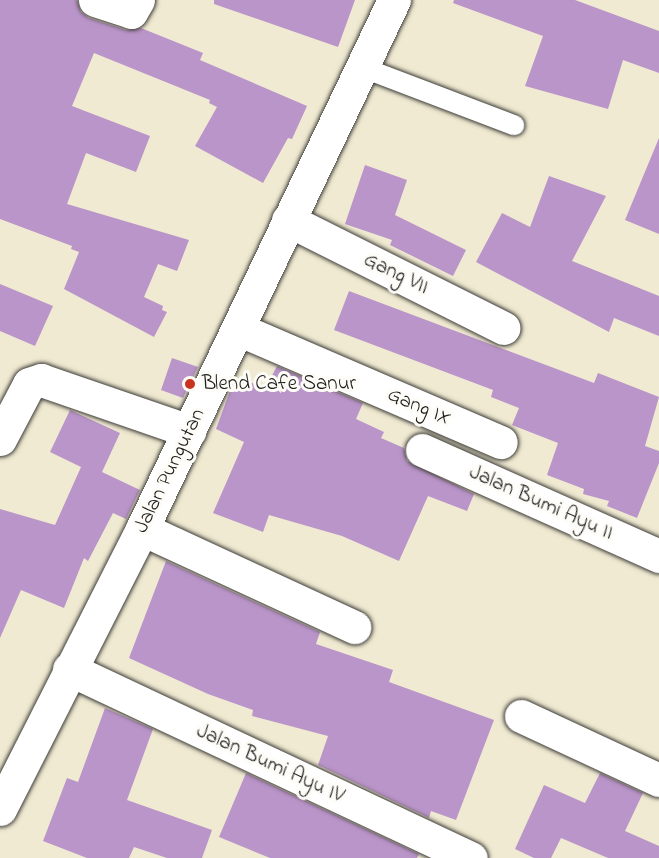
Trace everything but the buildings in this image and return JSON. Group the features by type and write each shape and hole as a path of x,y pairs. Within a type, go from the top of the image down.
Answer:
{"street":[{"path":"95,0 131,12 138,0"},
{"name":"Jalan Pungutan","path":"0,809 142,529 394,0"},
{"name":"Gang VII","path":"288,220 504,328"},
{"name":"Gang IX","path":"238,329 501,442"},
{"path":"0,439 29,384 41,381 189,431"},
{"name":"Jalan Bumi Ayu II","path":"422,450 659,556"},
{"path":"142,529 354,627"},
{"name":"Jalan Bumi Ayu IV","path":"69,669 471,858"},
{"path":"521,716 659,780"}],"lane":[{"path":"361,67 514,125"}],"place":[{"name":"Blend Cafe Sanur","path":"190,384"}]}
